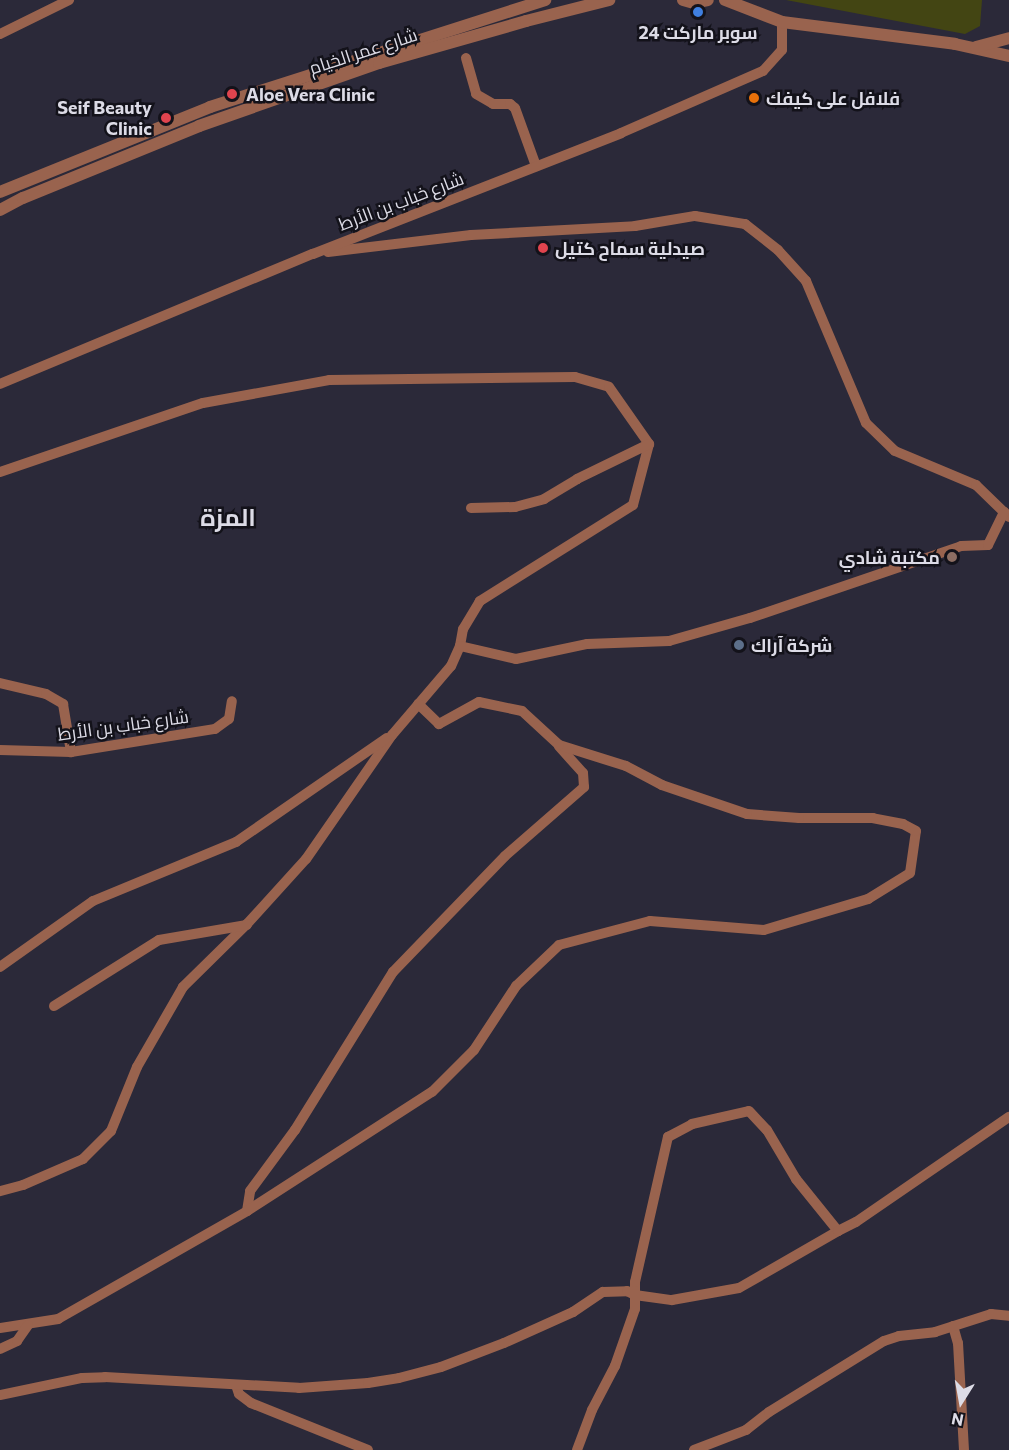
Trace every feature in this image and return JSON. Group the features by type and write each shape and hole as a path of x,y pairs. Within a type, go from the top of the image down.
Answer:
{"street":[{"path":"0,34 69,0"},
{"name":"شارع عمر الخيام","path":"0,192 210,107 545,0"},
{"name":"شارع عمر الخيام","path":"0,210 23,198 199,126 379,63 525,21 609,0"},
{"path":"683,0 693,3 708,0"},
{"path":"725,0 782,22 975,48 1009,56"},
{"name":"شارع خباب بن الأرط","path":"0,384 763,71 782,50 782,22"},
{"path":"975,48 1009,38"},
{"path":"466,58 476,94 493,104 510,104 515,108 536,166"},
{"path":"313,254 471,235 635,226 695,216 745,224 778,250 806,281 866,423 895,451 976,485 1007,515 988,545 961,546 750,618 669,642 587,644 516,659 460,646"},
{"path":"0,472 203,404 329,380 575,377 609,387 650,444"},
{"path":"471,508 515,507 544,499 577,479 650,444"},
{"path":"0,1191 23,1185 83,1159 111,1131 137,1067 183,987 247,924 306,859 392,735 451,666 460,646 463,629 480,601 633,505 650,444"},
{"path":"0,683 46,694 63,704 71,752"},
{"name":"شارع خباب بن الأرط","path":"0,750 71,752 215,729 229,719 232,701"},
{"path":"247,1211 250,1191 295,1130 393,972 505,856 584,787 583,773 559,745 522,711 479,702 439,724 418,704"},
{"path":"0,967 93,901 236,842 392,735"},
{"path":"0,1328 58,1319 247,1211 432,1092 474,1050 516,986 559,945 650,921 764,930 868,899 910,873 916,831 903,824 873,818 799,818 747,814 662,785 626,766 559,745"},
{"path":"54,1006 159,940 247,924"},
{"path":"576,1450 592,1410 615,1366 635,1309 635,1282 668,1137 692,1124 749,1111 767,1130 795,1179 838,1231"},
{"path":"0,1395 82,1378 105,1377 299,1388 358,1384 399,1378 441,1368 573,1312 603,1292 615,1290 635,1295 672,1299 739,1288 856,1222 1009,1117"},
{"path":"694,1450 746,1430 769,1412 884,1341 953,1326 991,1314 1009,1316"},
{"path":"0,1349 17,1341 28,1325"},
{"path":"953,1326 958,1343 964,1450"},
{"path":"236,1385 239,1394 251,1403 368,1450"}],"shaded area":[{"path":"786,0 982,0 980,26 965,34"}],"place":[{"name":"سوبر ماركت 24","path":"698,12"},
{"name":"Aloe Vera Clinic","path":"232,94"},
{"name":"فلافل على كيفك","path":"754,98"},
{"name":"Seif Beauty Clinic","path":"166,118"},
{"name":"صيدلية سماح كتيل","path":"543,248"},
{"name":"مكتبة شادي","path":"952,557"},
{"name":"شركة آراك","path":"739,645"}],"district":[{"name":"المزة","path":"228,517"}]}
